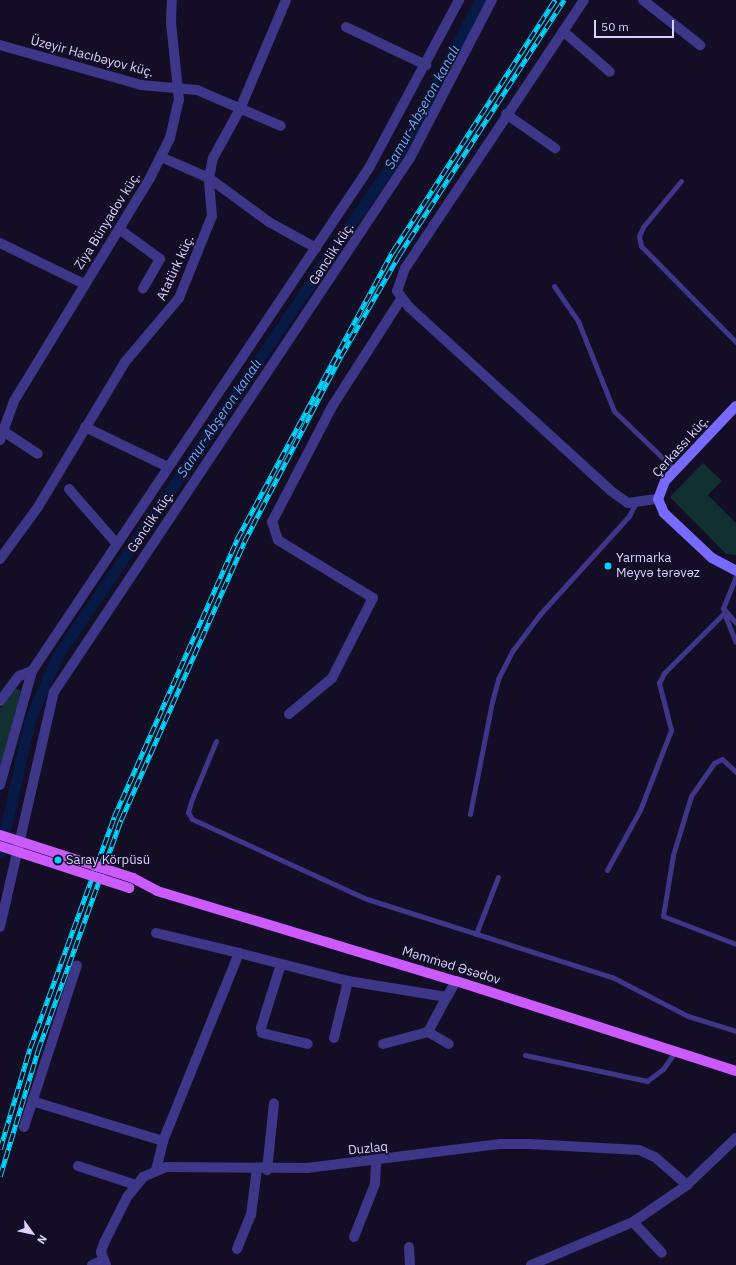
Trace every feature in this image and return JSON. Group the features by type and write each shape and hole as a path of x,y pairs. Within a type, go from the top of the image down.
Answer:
{"main road":[{"name":"Məmməd Əsədov","path":"0,836 133,878 157,890 456,981 736,1071"},
{"name":"Məmməd Əsədov","path":"0,846 129,888 157,890"}],"street":[{"name":"Ziya Bünyadov küç.","path":"1,433 14,401 161,157 175,124 179,88 172,40 172,0"},
{"name":"Atatürk küç.","path":"0,559 38,507 125,362 158,327 186,284 212,216 209,178 213,158 240,109 286,0"},
{"name":"Gənclik küç.","path":"0,701 19,676 32,671 116,543 382,148 459,0"},
{"name":"Gənclik küç.","path":"0,927 49,708 60,681 410,158 492,0"},
{"path":"584,0 506,114 405,268 397,291 401,299 610,491 635,504 658,499"},
{"path":"643,0 700,45"},
{"path":"346,27 426,65"},
{"path":"563,31 610,72"},
{"name":"Üzeyir Hacıbəyov küç.","path":"0,45 141,85 179,88 208,94 281,126"},
{"path":"506,114 555,148"},
{"path":"161,157 209,178 264,218 316,248"},
{"path":"119,229 160,259 143,289"},
{"path":"0,243 84,284"},
{"path":"289,714 332,678 373,598 278,540 272,522 333,405 401,299"},
{"name":"Çerkassı küç.","path":"736,406 675,470 663,485 658,499 664,513 712,558 736,571"},
{"path":"85,427 168,467"},
{"path":"1,433 38,454"},
{"path":"69,489 116,543"},
{"path":"0,785 32,671"},
{"path":"156,933 348,981 447,997"},
{"path":"156,1170 163,1141 239,953"},
{"path":"280,964 261,1028 262,1033 308,1044"},
{"path":"24,1127 77,965"},
{"path":"334,1038 348,981"},
{"path":"428,1032 434,1014 447,997 456,981"},
{"path":"382,1044 428,1032 449,1044"},
{"path":"32,1101 163,1141"},
{"path":"237,1249 251,1216 262,1169 274,1103"},
{"path":"531,1265 633,1222 687,1185 736,1138"},
{"name":"Duzlaq","path":"104,1263 101,1252 109,1229 136,1185 156,1170 180,1166 262,1169 376,1162 501,1144 639,1150 655,1157 687,1185"},
{"path":"354,1237 375,1184 376,1162"},
{"path":"78,1166 136,1185"},
{"path":"633,1222 662,1253"},
{"path":"409,1247 410,1265"},
{"path":"92,1265 104,1263"}],"lane":[{"path":"681,180 643,227 639,236 641,246 736,342"},
{"path":"554,286 578,321 614,411 675,470"},
{"path":"470,814 492,702 507,662 541,613 629,516 635,504"},
{"path":"607,870 640,810 670,730 659,682 664,673 724,613 736,576"},
{"path":"724,613 736,623"},
{"path":"724,613 736,642"},
{"path":"216,741 192,799 188,812 192,819 367,899 612,977 688,1016 736,1031"},
{"path":"736,772 722,759 718,761 691,796 674,855 662,916 736,944"},
{"path":"476,934 498,877"},
{"path":"525,1055 647,1081 663,1069 675,1052"}],"green space":[{"path":"703,463 722,481 708,495 736,523 736,555 726,554 670,497"},
{"path":"15,688 21,691 0,768 0,709"}],"waterway":[{"name":"Samur-Abşeron kanalı","path":"0,853 30,719 58,655 404,146 480,0"}],"railway":[{"path":"0,1149 30,1048 114,817 237,539 393,251 555,0"},
{"path":"0,1176 38,1050 121,820 244,542 341,356 399,255 564,0"}],"place":[{"name":"Yarmarka Meyvә tәrәvәz","path":"608,566"},
{"name":"Saray Körpüsü","path":"58,860"}]}
